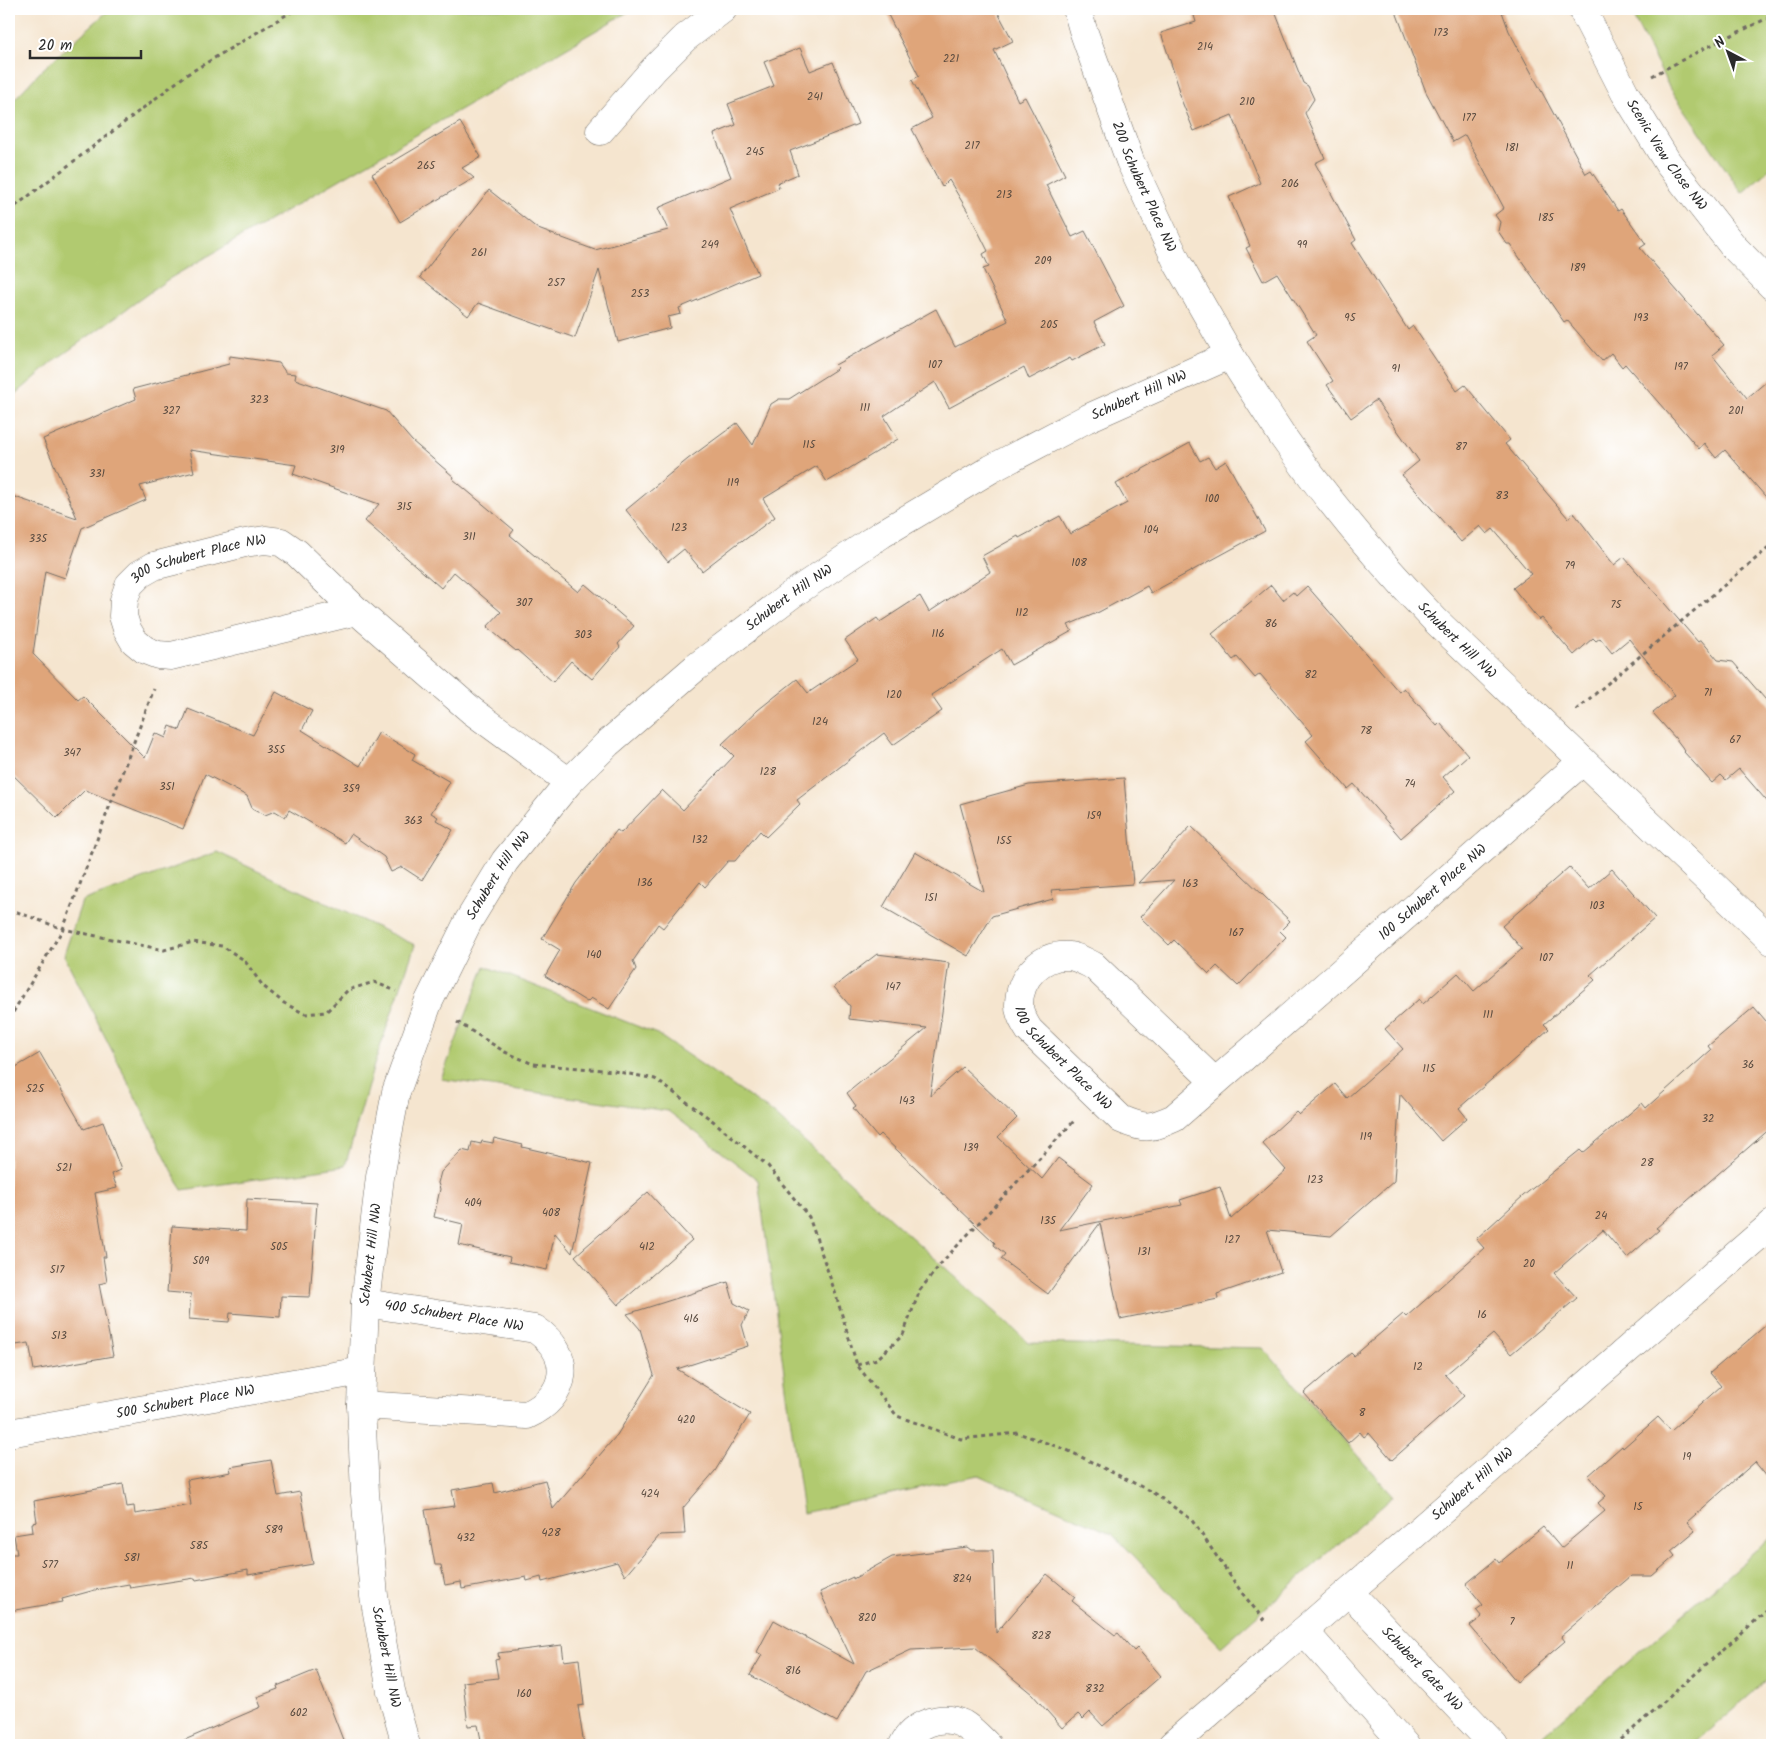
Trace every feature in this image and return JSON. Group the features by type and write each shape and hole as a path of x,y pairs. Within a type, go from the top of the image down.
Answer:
{"street":[{"path":"600,132 654,69 685,38 723,9"},
{"name":"200 Schubert Place NW","path":"1077,9 1130,161 1178,264 1230,355"},
{"name":"Scenic View Close NW","path":"1582,9 1625,93 1668,162 1733,246 1772,286"},
{"name":"Schubert Hill NW","path":"406,1745 391,1691 374,1596 365,1493 361,1405 362,1371 365,1303 380,1177 396,1092 428,1003 469,920 505,861 569,782 607,744 695,668 791,595 882,534 991,469 1086,419 1230,355 1284,438 1352,526 1410,594 1552,733 1772,941"},
{"name":"300 Schubert Place NW","path":"357,611 171,656 158,655 145,650 134,641 127,630 123,616 124,600 129,586 140,574 154,566 245,543 265,540 281,542 298,552 357,611 472,711 569,782"},
{"name":"100 Schubert Place NW","path":"1214,1081 1094,966 1082,959 1069,956 1055,957 1043,962 1032,970 1024,981 1020,993 1019,1006 1022,1019 1029,1030 1121,1119 1135,1125 1154,1126 1174,1118 1214,1081 1583,761"},
{"name":"Schubert Hill NW","path":"1172,1745 1772,1224"},
{"name":"400 Schubert Place NW","path":"361,1405 527,1415 540,1409 551,1399 558,1387 561,1372 560,1359 555,1347 546,1336 535,1329 365,1303"},
{"name":"500 Schubert Place NW","path":"9,1432 362,1371"},
{"name":"Schubert Gate NW","path":"1349,1592 1494,1745"},
{"path":"1295,1639 1405,1745"},
{"path":"903,1745 916,1729 930,1722 946,1720 961,1723 975,1731 986,1745"}],"path":[{"path":"9,211 186,74 296,9"},
{"path":"1625,93 1703,48 1772,16"},
{"path":"1552,733 1572,713 1772,544"},
{"path":"9,1019 63,928 161,672 171,656"},
{"path":"9,909 63,928 164,950 193,942 222,946 244,960 262,986 284,1003 305,1014 326,1012 348,990 374,982 428,1003 505,1052 533,1064 614,1071 655,1079 713,1121 768,1166 809,1217 835,1292 857,1365 897,1416 961,1439 1018,1433 1067,1450 1152,1492 1192,1519 1242,1593 1295,1639"},
{"path":"857,1365 877,1359 903,1336 920,1290 943,1261 1078,1116 1098,1098"},
{"path":"1615,1745 1772,1606"}],"green space":[{"path":"110,9 633,9 167,280 58,358 9,400 9,105 42,70"},
{"path":"1629,9 1772,9 1772,167 1742,193 1668,85"},
{"path":"217,852 415,945 374,1065 345,1166 182,1190 64,955 82,901"},
{"path":"485,966 657,1034 774,1114 1029,1343 1263,1348 1393,1496 1221,1647 1113,1534 978,1475 803,1513 758,1180 668,1111 441,1079"},
{"path":"1772,1537 1772,1676 1692,1745 1542,1745 1537,1741"}],"building":[{"path":"885,9 996,9 1013,41 994,50 1018,101 1025,97 1065,175 1046,185 1072,237 1085,231 1124,306 1094,322 1105,344 1072,361 1070,358 1029,379 1024,367 949,408 935,382 884,416 898,439 827,482 817,466 763,499 775,517 702,571 684,549 668,562 626,510 688,459 737,423 753,445 771,404 779,399 789,399 838,368 835,365 936,309 955,347 1008,321 983,269 989,267 983,254 988,251 970,215 949,180 942,187 912,129 932,118 912,80 919,76"},
{"path":"1192,9 1274,9 1303,83 1308,86 1314,99 1305,113 1325,158 1315,163 1356,240 1352,243 1408,330 1413,326 1457,391 1465,385 1510,440 1505,444 1568,518 1574,513 1614,565 1624,557 1698,642 1701,640 1718,660 1733,662 1772,707 1772,807 1739,769 1726,780 1721,775 1712,783 1684,752 1676,739 1653,713 1675,695 1629,639 1612,653 1600,638 1596,641 1593,638 1574,655 1542,618 1539,620 1513,588 1531,574 1493,529 1487,534 1480,526 1461,542 1402,475 1419,461 1376,400 1351,418 1327,385 1333,381 1307,341 1316,335 1277,273 1263,281 1246,248 1250,246 1229,197 1260,183 1232,115 1194,131 1178,92 1180,91 1161,33 1196,22"},
{"path":"1395,9 1501,9 1509,31 1586,174 1591,171 1618,211 1621,209 1646,244 1640,248 1724,345 1712,355 1747,398 1772,377 1772,504 1725,450 1716,458 1704,443 1699,449 1625,364 1622,367 1611,353 1602,361 1567,320 1564,322 1510,244 1507,244 1498,231 1500,222 1495,215 1504,208 1465,135 1453,142 1426,92"},
{"path":"800,48 810,71 833,62 858,124 790,151 798,174 777,183 779,188 730,209 758,274 679,308 681,314 668,317 670,328 618,342 599,270 575,338 478,303 468,316 420,277 489,190 538,229 595,250 668,230 658,208 731,177 714,134 736,125 728,104 774,86 764,62"},
{"path":"460,122 481,157 462,168 474,178 400,222 372,174"},
{"path":"230,356 279,363 286,373 296,374 295,379 386,411 412,441 454,477 453,479 514,530 510,535 578,592 585,584 634,626 618,644 620,647 592,679 571,661 553,682 517,650 487,627 501,612 454,572 441,588 365,521 379,504 293,474 296,465 189,450 194,472 140,486 146,500 82,528 65,578 45,571 33,654 78,700 83,696 145,758 155,733 166,738 170,726 180,730 188,709 253,735 276,692 312,711 302,730 360,766 379,732 415,754 412,760 450,782 431,813 438,817 436,820 453,830 422,880 402,867 391,872 384,857 351,834 345,843 289,810 285,817 275,811 265,815 252,808 247,796 205,774 183,829 85,790 57,818 9,771 9,495 77,518 43,439 136,399 133,389 229,364"},
{"path":"1190,443 1200,461 1208,457 1215,468 1226,461 1265,531 1151,593 1147,586 1099,612 1068,625 1072,631 1011,665 1002,649 931,695 942,711 893,745 884,733 797,800 800,804 766,837 760,831 735,861 728,861 705,887 700,882 663,928 658,924 633,961 636,969 609,1009 591,998 587,1002 545,976 560,950 542,939 576,883 617,830 621,833 662,790 683,810 734,756 722,744 758,710 797,679 808,693 858,659 845,640 877,618 880,622 920,596 929,612 990,572 982,556 1060,516 1070,534 1127,503 1116,484"},
{"path":"1271,585 1283,600 1293,592 1296,596 1307,586 1399,692 1404,688 1437,726 1440,723 1468,755 1443,777 1455,791 1401,838 1354,784 1348,789 1306,741 1313,735 1260,674 1255,678 1237,657 1233,660 1212,634"},
{"path":"1124,778 1133,884 1051,890 1053,899 992,916 968,956 883,907 915,852 984,892 960,804 1029,785"},
{"path":"1191,826 1290,921 1280,931 1286,937 1238,986 1217,966 1209,974 1174,940 1169,945 1140,917 1174,880 1138,883"},
{"path":"1569,867 1589,889 1612,869 1655,918 1590,975 1595,980 1544,1024 1549,1029 1459,1108 1467,1118 1441,1141 1400,1094 1394,1181 1331,1236 1267,1230 1281,1272 1217,1294 1218,1299 1120,1319 1100,1223 1048,1294 1001,1259 1005,1254 994,1245 995,1243 880,1134 877,1137 853,1108 856,1106 847,1093 927,1028 849,1019 850,1006 834,987 877,954 949,963 930,1096 963,1067 1017,1118 998,1137 1042,1179 1058,1158 1093,1184 1059,1230 1182,1205 1180,1200 1220,1187 1231,1219 1286,1170 1262,1143 1296,1112 1299,1115 1335,1084 1347,1098 1403,1049 1385,1029 1419,999 1423,1004 1458,973 1474,991 1522,949 1502,926"},
{"path":"1754,1007 1772,1028 1772,1127 1656,1228 1659,1230 1627,1258 1603,1230 1554,1273 1577,1298 1511,1354 1493,1334 1445,1375 1464,1396 1392,1460 1369,1433 1364,1437 1360,1432 1348,1443 1304,1393 1351,1353 1354,1356 1403,1314 1406,1317 1484,1248 1476,1239 1523,1196 1580,1150 1583,1153 1642,1103 1646,1108 1711,1050 1708,1046"},
{"path":"40,1053 84,1129 103,1122 121,1170 112,1174 117,1188 95,1193 106,1257 103,1257 107,1282 99,1284 113,1356 34,1370 29,1343 9,1346 9,1071"},
{"path":"494,1138 523,1145 522,1147 592,1163 572,1253 555,1233 547,1270 509,1262 510,1257 459,1245 463,1224 434,1217 440,1189 438,1183 441,1172 462,1150 470,1152 472,1142 481,1144 482,1141 493,1143"},
{"path":"648,1192 692,1240 618,1305 575,1256"},
{"path":"247,1199 317,1203 310,1297 281,1296 280,1317 230,1313 229,1322 189,1319 191,1294 167,1292 172,1226 246,1231"},
{"path":"728,1282 734,1303 749,1311 742,1325 748,1346 677,1369 750,1414 715,1471 683,1508 685,1534 660,1535 625,1576 617,1562 542,1582 541,1577 527,1581 526,1577 462,1589 461,1582 445,1585 441,1565 435,1565 425,1510 455,1506 452,1490 493,1483 495,1493 545,1480 553,1509 617,1435 654,1375 640,1329 627,1314"},
{"path":"1772,1320 1772,1483 1755,1462 1687,1522 1695,1531 1671,1551 1675,1556 1652,1576 1631,1576 1561,1636 1565,1641 1517,1682 1470,1626 1482,1617 1476,1610 1483,1605 1466,1584 1496,1559 1499,1563 1543,1527 1561,1548 1605,1511 1598,1503 1606,1496 1588,1476 1658,1417 1671,1431 1721,1386 1710,1373"},
{"path":"271,1460 278,1496 300,1492 313,1564 248,1575 248,1570 196,1580 195,1578 130,1588 129,1584 95,1590 62,1599 63,1602 9,1611 9,1554 17,1554 14,1535 33,1532 32,1523 37,1522 34,1501 123,1484 127,1507 134,1506 135,1514 191,1505 187,1480 231,1472 230,1467"},
{"path":"967,1547 971,1550 993,1550 996,1633 1047,1574 1075,1597 1072,1601 1115,1635 1118,1633 1134,1651 1137,1648 1161,1676 1103,1726 1090,1712 1083,1719 1078,1714 1062,1728 1032,1694 975,1647 911,1650 866,1671 837,1722 750,1675 762,1655 757,1652 774,1620 854,1664 820,1592 853,1577 853,1579 892,1557"},
{"path":"562,1645 564,1661 579,1659 584,1705 578,1706 584,1745 482,1745 478,1725 468,1726 463,1682 498,1678 495,1660 499,1659 498,1653"},
{"path":"316,1670 345,1745 173,1745 261,1707 257,1697 278,1689 277,1686"}]}
